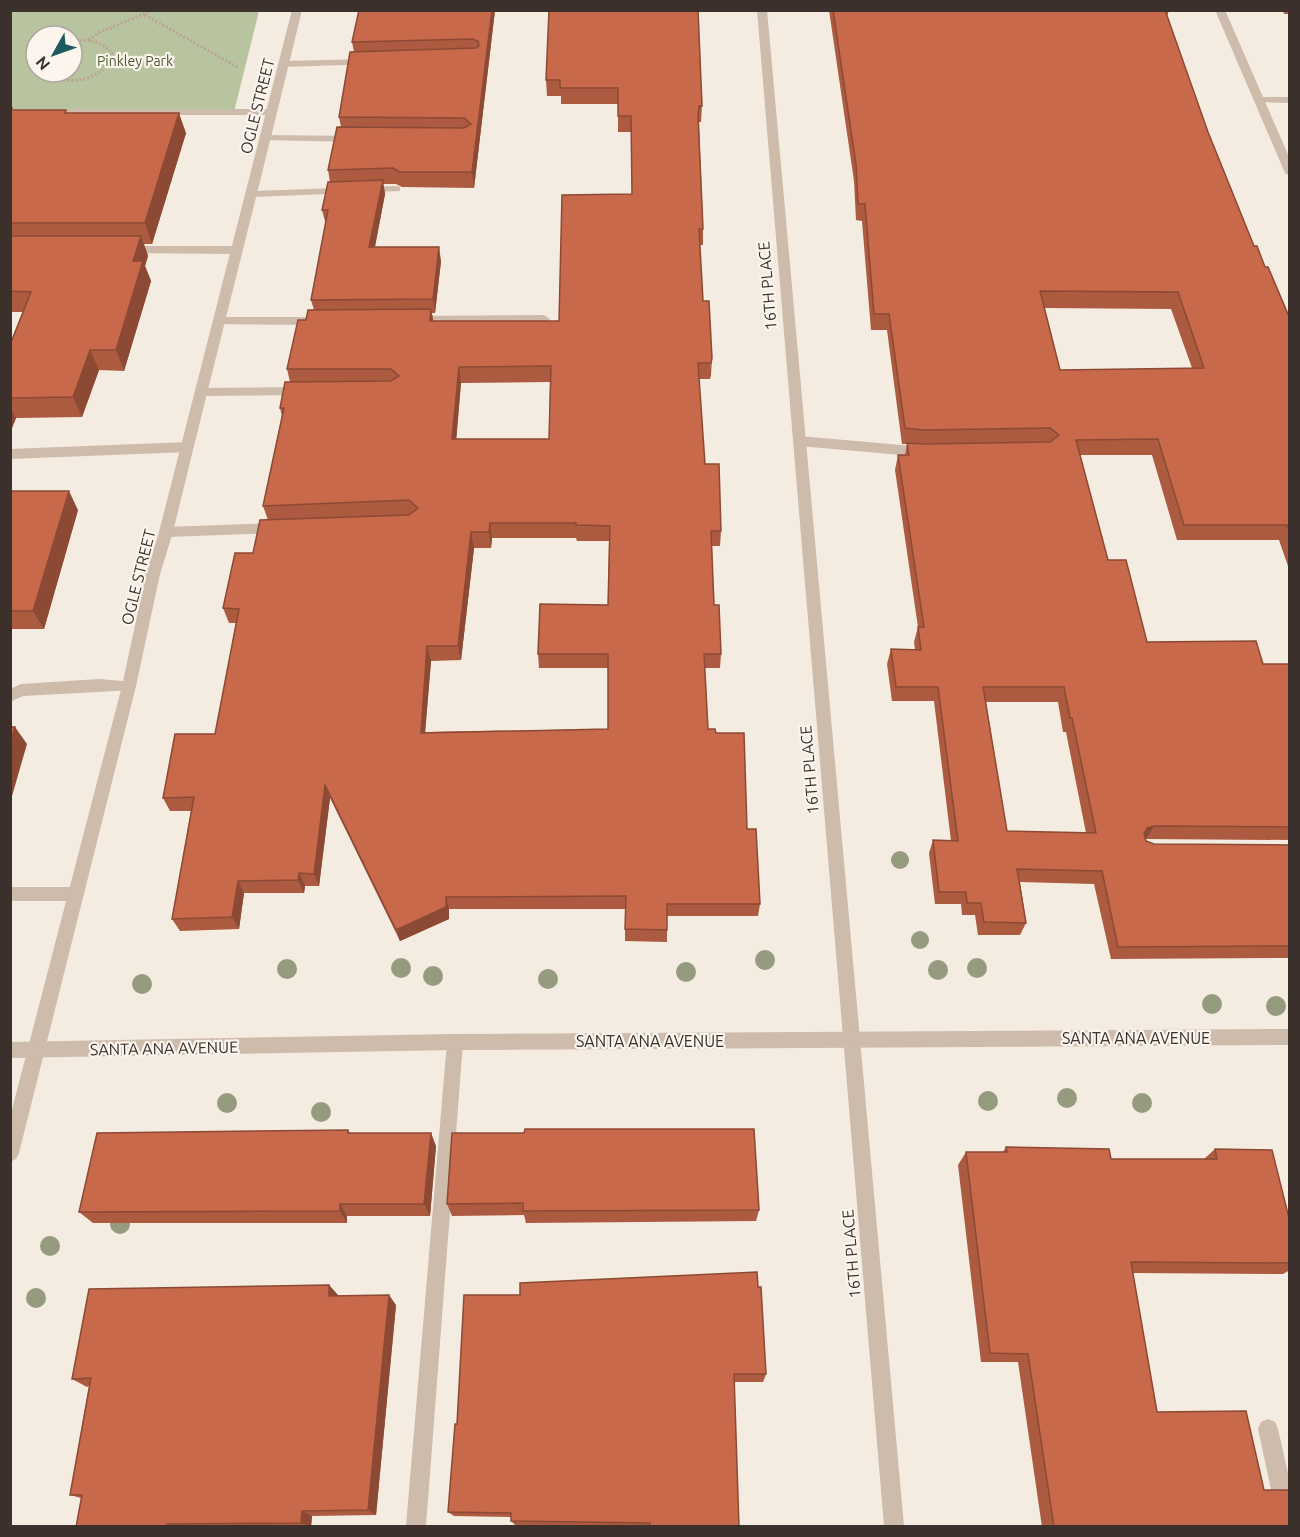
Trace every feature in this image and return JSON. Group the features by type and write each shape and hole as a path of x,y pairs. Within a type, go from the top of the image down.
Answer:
{"street":[{"name":"OGLE STREET","path":"10,1153 129,686 153,574 188,447 220,321 235,250 252,194 297,10"},
{"name":"16TH PLACE","path":"762,10 894,1527"},
{"path":"1220,10 1290,173"},
{"path":"284,64 379,62"},
{"path":"1259,100 1290,100"},
{"path":"10,112 272,112"},
{"path":"266,138 372,139"},
{"path":"252,194 396,189"},
{"path":"117,250 235,250"},
{"path":"393,320 544,320"},
{"path":"220,321 324,321"},
{"path":"202,392 322,391"},
{"path":"798,441 920,453 943,452"},
{"path":"10,454 188,447"},
{"path":"166,532 295,527"},
{"path":"10,696 21,690 99,685 129,686"},
{"path":"10,894 76,894"},
{"name":"SANTA ANA AVENUE","path":"10,1050 454,1042 1290,1037"},
{"path":"416,1527 454,1042"},
{"path":"1268,1429 1289,1527"}],"path":[{"path":"89,40 98,33 153,10"},
{"path":"145,15 239,68"},
{"path":"84,40 102,43 111,51 112,59 106,68 84,79"}],"green space":[{"name":"Pinkley Park","path":"11,11 259,11 234,112 11,110"}],"building":[{"path":"359,10 492,10 472,172 400,172 393,168 328,170 337,127 464,128 471,124 464,118 339,117 350,52 476,48 479,46 478,41 472,39 352,42"},
{"path":"549,10 698,10 702,106 699,106 698,116 703,229 699,229 703,301 709,301 712,358 711,363 698,363 705,464 719,464 721,531 711,531 714,605 719,605 721,654 704,654 708,729 715,729 716,733 744,733 747,829 756,829 760,904 667,904 667,930 625,929 626,896 446,897 446,907 396,930 325,785 314,874 299,873 298,880 238,881 232,917 172,919 194,797 163,798 175,734 215,734 239,609 223,608 235,553 253,553 260,520 409,515 418,508 409,500 263,506 284,408 280,408 285,382 391,381 399,376 391,369 287,369 298,320 306,320 308,310 431,309 430,321 559,321 562,195 632,194 631,116 618,116 618,88 560,88 560,80 546,80","holes":["551,366 549,439 452,439 459,367","490,523 576,523 576,525 610,526 608,605 540,604 538,654 608,654 608,729 421,733 427,646 458,646 471,532 489,532"]},
{"path":"833,10 1165,10 1208,132 1254,246 1257,246 1265,267 1268,267 1290,319 1290,531 1287,525 1184,525 1158,439 1076,440 1108,560 1126,560 1147,642 1256,641 1263,664 1290,664 1290,827 1154,826 1147,828 1144,834 1146,841 1154,844 1290,845 1290,946 1118,947 1102,871 1017,869 1026,923 984,922 981,903 967,903 966,892 939,892 933,840 958,841 938,687 896,687 891,649 921,650 918,627 924,627 898,455 909,455 907,443 1050,442 1059,435 1050,428 924,430 905,428 889,314 874,314 865,204 858,204 856,164","holes":["1040,291 1178,292 1204,368 1060,370","983,687 1064,687 1096,833 1007,831"]},
{"path":"10,108 11,110 66,110 65,113 179,113 145,223 10,223"},
{"path":"383,180 369,247 439,247 433,299 311,300 328,210 322,210 328,182"},
{"path":"10,236 141,236 133,261 143,261 116,350 90,350 73,397 10,398 10,345 31,292 10,291"},
{"path":"10,491 69,491 33,611 10,611"},
{"path":"10,727 15,727 10,743"},
{"path":"525,1129 754,1129 759,1210 523,1211 523,1203 447,1204 452,1133 524,1133"},
{"path":"348,1130 348,1133 431,1133 424,1204 340,1204 340,1211 79,1212 97,1133"},
{"path":"1006,1147 1109,1149 1111,1159 1217,1159 1215,1149 1272,1150 1290,1222 1290,1263 1131,1262 1157,1412 1246,1411 1264,1490 1288,1490 1290,1527 1054,1527 1028,1354 990,1353 966,1152 1007,1152"},
{"path":"757,1272 758,1287 761,1287 766,1374 734,1374 739,1527 650,1527 650,1523 511,1521 511,1513 448,1512 455,1424 457,1424 464,1295 520,1295 520,1283"},
{"path":"329,1285 329,1296 389,1295 368,1510 302,1511 301,1523 76,1527 82,1495 70,1495 91,1378 72,1379 89,1289"}]}
